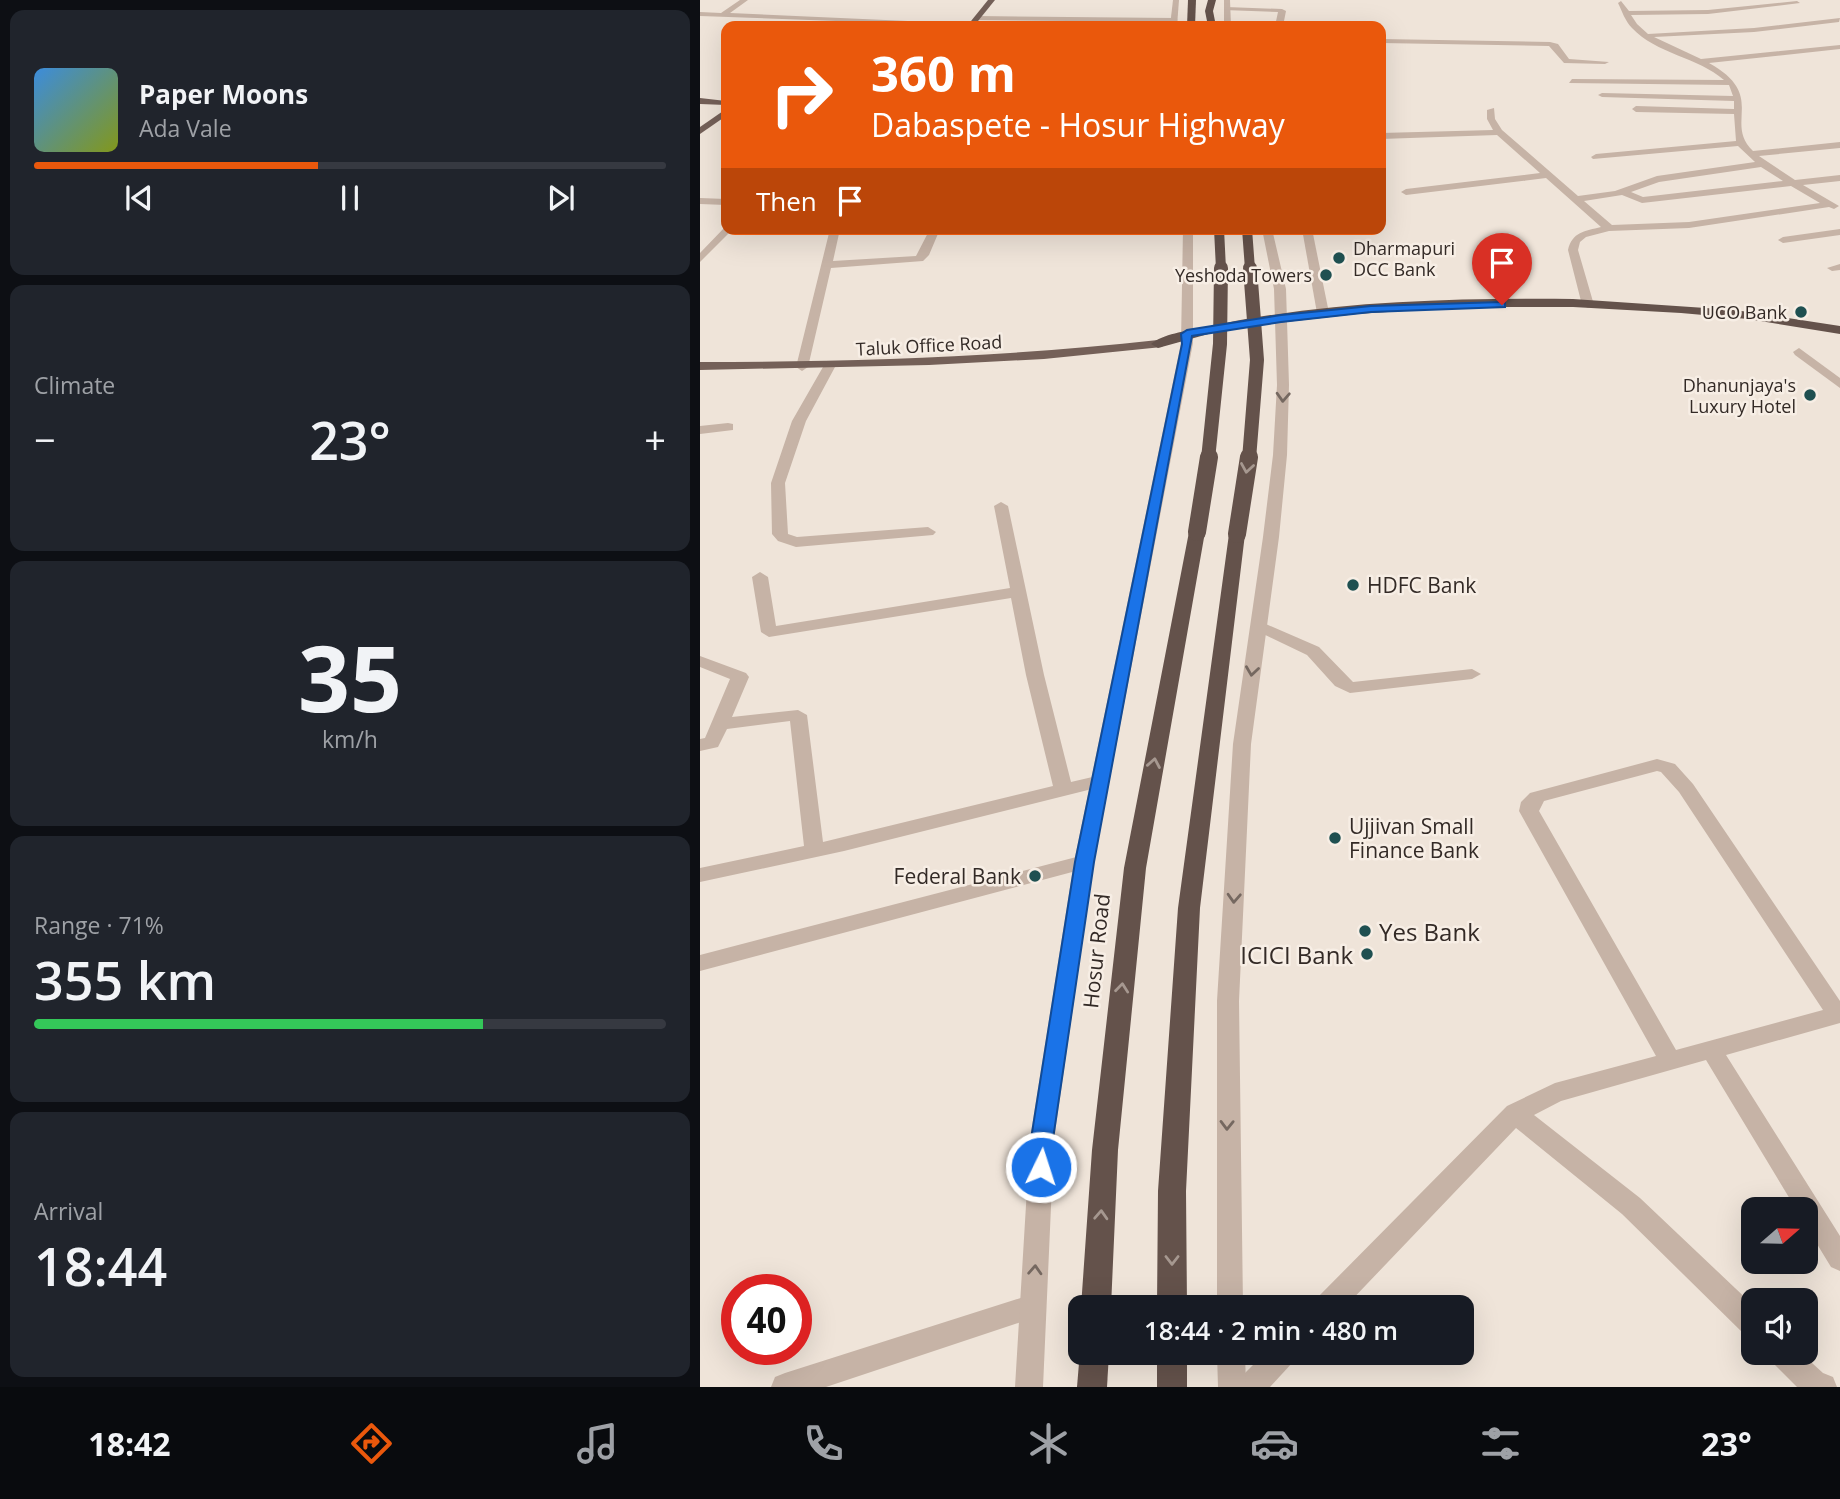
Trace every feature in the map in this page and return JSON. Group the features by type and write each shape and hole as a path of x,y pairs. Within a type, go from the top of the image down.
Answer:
{"highway":[{"path":"1191,21 1192,0"},
{"path":"1211,21 1209,10 1212,0"},
{"name":"Hosur Road","path":"1098,1295 1105,1150 1135,868 1212,437 1221,358 1219,235"},
{"path":"1172,1295 1172,1191 1189,908 1237,534 1252,439 1257,360 1247,235"},
{"path":"1281,324 1323,313 1455,305 1588,305 1731,314 1840,330"},
{"path":"1281,324 1387,316 1584,310 1785,323"},
{"name":"Taluk Office Road","path":"1158,344 1281,324"},
{"path":"1092,1387 1093,1365"},
{"path":"1172,1365 1172,1387"}],"main road":[{"path":"975,21 992,0"},
{"path":"700,101 721,103"},
{"path":"700,131 721,116"},
{"name":"Taluk Office Road","path":"700,366 830,367 1057,356 1158,344"}],"street":[{"path":"721,16 744,0"},
{"path":"1174,21 1176,0"},
{"path":"1227,0 1227,21"},
{"path":"1257,0 1257,14"},
{"path":"1656,0 1672,13"},
{"path":"1628,13 1695,13 1794,1 1810,8"},
{"path":"1620,3 1633,25 1648,36 1703,61 1731,83 1738,99 1740,143 1764,164 1835,207"},
{"path":"1226,9 1257,14 1282,11 1280,21"},
{"path":"1695,13 1704,19"},
{"path":"1822,13 1839,19"},
{"path":"700,14 901,21"},
{"path":"1648,36 1723,32 1839,19"},
{"path":"1713,26 1723,32"},
{"path":"1386,41 1550,44 1555,46 1567,61 1605,62"},
{"path":"1703,61 1840,47"},
{"path":"1572,80 1731,83"},
{"path":"1602,95 1738,99"},
{"path":"1636,109 1737,112"},
{"path":"1491,110 1491,119 1499,132 1609,228"},
{"path":"1386,136 1499,132"},
{"path":"1596,157 1740,143"},
{"path":"1752,154 1840,145"},
{"path":"1576,199 1608,196 1657,179 1764,164"},
{"path":"1406,192 1548,175"},
{"path":"1623,192 1642,200 1840,178"},
{"path":"700,201 721,202"},
{"path":"1588,305 1573,250 1575,241 1582,234 1609,228 1689,225 1835,207"},
{"path":"1783,240 1840,232"},
{"path":"700,259 722,235"},
{"path":"802,367 834,235"},
{"path":"826,265 919,258 925,255 933,235"},
{"path":"1029,1387 1042,1139 1084,862 1187,339 1188,235"},
{"path":"1230,1295 1228,1001 1242,744 1280,455 1283,385 1279,289 1268,235"},
{"path":"1308,235 1323,313"},
{"path":"1799,352 1840,384"},
{"path":"830,367 799,421 778,483 779,534 796,542 928,532"},
{"path":"700,430 728,427"},
{"path":"1001,506 1035,676 1064,790"},
{"path":"760,577 769,632 1017,592"},
{"path":"1259,626 1312,651 1322,658 1342,684 1350,688 1472,674"},
{"path":"700,661 740,677 712,743 700,745"},
{"path":"720,724 798,715 814,850"},
{"path":"1339,1295 1515,1113 1555,1093 1839,1014 1686,788 1668,768 1657,765 1537,797 1531,802 1529,811 1670,1060"},
{"path":"700,875 1101,782"},
{"path":"700,962 1084,862"},
{"path":"1710,1048 1840,1259"},
{"path":"1515,1113 1631,1206 1741,1312"},
{"path":"785,1387 1034,1306"},
{"path":"1231,1365 1232,1387"},
{"path":"1251,1387 1272,1365"},
{"path":"1794,1365 1814,1384 1823,1387"}],"place":[{"name":"Dharmapuri DCC Bank","path":"1339,258"},
{"name":"Yeshoda Towers","path":"1326,275"},
{"name":"UCO Bank","path":"1801,312"},
{"name":"Dhanunjaya's Luxury Hotel","path":"1810,395"},
{"name":"HDFC Bank","path":"1353,585"},
{"name":"Ujjivan Small Finance Bank","path":"1335,838"},
{"name":"Federal Bank","path":"1035,876"},
{"name":"Yes Bank","path":"1365,931"},
{"name":"ICICI Bank","path":"1367,954"}],"route":[{"path":"1041,1167 1042,1139 1084,862 1188,344 1187,334 1323,313 1502,305"}]}
